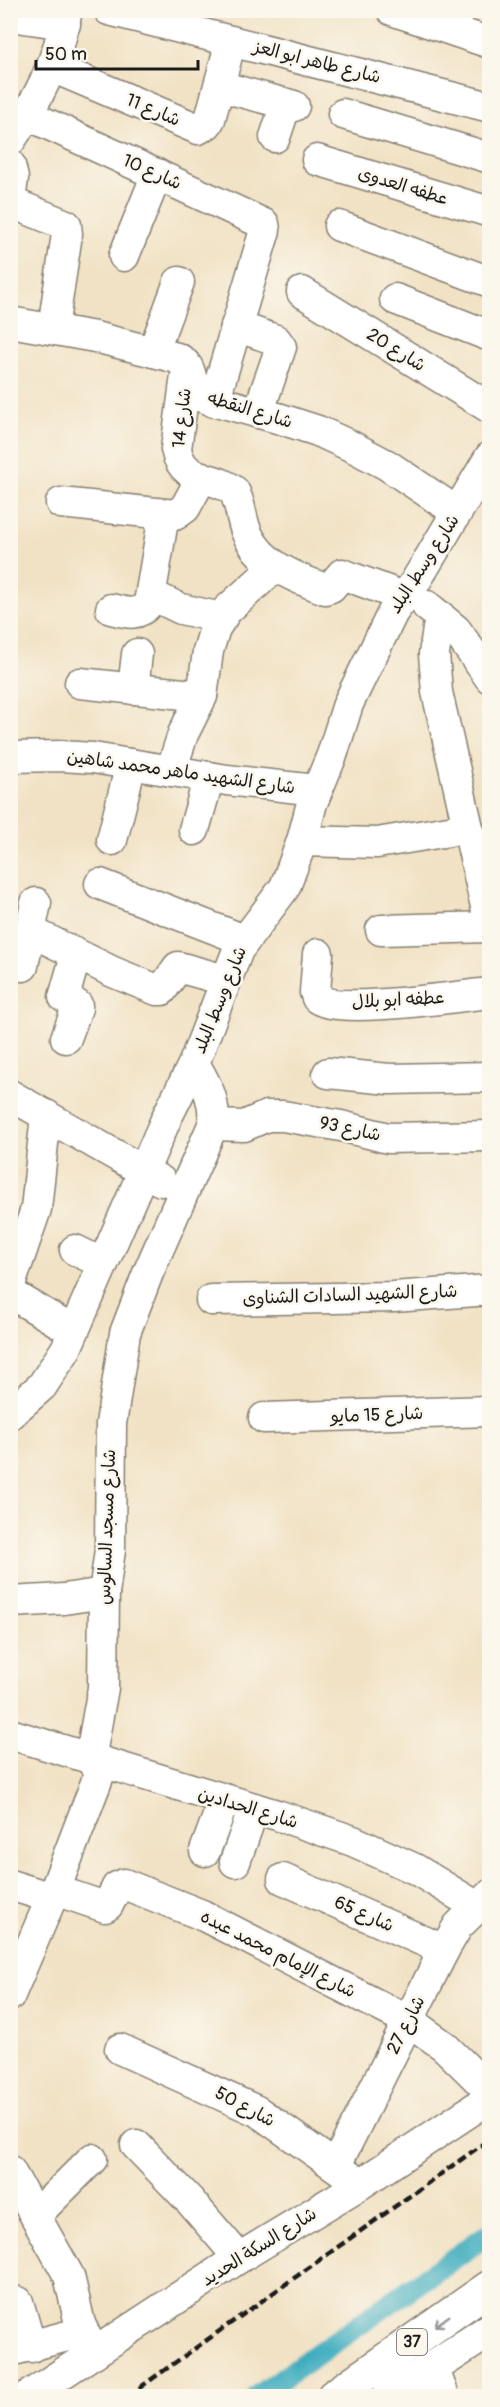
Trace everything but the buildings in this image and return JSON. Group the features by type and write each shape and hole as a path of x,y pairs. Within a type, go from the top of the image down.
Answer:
{"highway":[{"name":"37","path":"334,2397 489,2287"},
{"name":"37","path":"389,2397 438,2382 489,2330"}],"street":[{"name":"شارع طاهر ابو العز","path":"109,10 489,107"},
{"path":"392,10 489,43"},
{"path":"10,16 66,17 52,68 28,115 10,141"},
{"name":"شارع 11","path":"52,68 198,129 207,124 210,119 231,41"},
{"path":"219,86 290,105 275,137"},
{"path":"343,114 489,158"},
{"name":"شارع 10","path":"28,115 260,220 264,224 265,230 236,326"},
{"name":"عطفه العدوى","path":"317,160 489,212"},
{"path":"10,165 13,178 10,201 66,225 67,234 53,328"},
{"path":"124,256 157,174"},
{"path":"339,226 489,282"},
{"path":"153,352 179,282"},
{"name":"شارع 20","path":"302,292 489,408"},
{"path":"395,299 489,336"},
{"path":"10,322 53,328 153,352 177,358 188,365"},
{"path":"214,402 236,326 276,340 281,347 258,413"},
{"name":"شارع النقطه","path":"188,365 196,392 214,402 318,431 387,465 457,512"},
{"name":"شارع 14","path":"188,365 176,449 181,464 186,470 234,491 250,539 265,558 274,567 325,589 331,587 339,575 345,574 406,594"},
{"name":"شارع وسط البلد","path":"10,1414 42,1386 66,1349 167,1117 194,1063 225,980 244,940 285,887 302,841 316,790 328,767 348,704 388,621 489,457"},
{"path":"61,503 175,515 185,508 202,477"},
{"path":"111,609 130,614 137,613 144,609 152,595 164,515"},
{"path":"171,771 183,734 202,696 210,639 221,618 274,567"},
{"path":"406,594 481,646 489,678"},
{"path":"152,595 181,609 221,618"},
{"path":"381,930 489,926 436,692 434,654 440,616"},
{"path":"133,689 137,654"},
{"path":"80,683 202,696"},
{"name":"شارع الشهيد ماهر محمد شاهين","path":"10,757 62,756 316,790"},
{"path":"112,840 131,764"},
{"path":"194,830 209,777"},
{"path":"302,841 384,842 467,828"},
{"path":"100,884 244,940"},
{"path":"23,966 33,917 76,955 157,990 162,990 178,967 225,980"},
{"name":"عطفه ابو بلال","path":"318,954 315,992 317,998 327,1003 392,1004 489,993"},
{"path":"66,1038 77,1005 64,997 76,955"},
{"name":"شارع مسجد السالوس","path":"10,1995 53,1894 99,1775 91,1760 103,1688 104,1593 110,1550 111,1424 125,1333 213,1125 215,1111 211,1094 194,1063"},
{"path":"328,1073 389,1079 489,1077"},
{"path":"10,1095 143,1172 183,1192"},
{"path":"10,1285 36,1209 46,1115"},
{"name":"شارع 93","path":"213,1125 244,1126 267,1116 283,1116 340,1125 388,1137 489,1136"},
{"path":"75,1250 102,1263"},
{"name":"شارع الشهيد السادات الشناوى","path":"211,1300 393,1296 489,1290"},
{"path":"10,1293 73,1331"},
{"name":"شارع 15 مايو","path":"264,1418 489,1411"},
{"path":"10,1602 64,1599 104,1593"},
{"name":"شارع الحدادين","path":"10,1734 91,1760 133,1760 224,1800 353,1841 483,1900"},
{"path":"205,1851 224,1800"},
{"path":"235,1862 254,1808"},
{"name":"شارع 65","path":"283,1879 444,1950"},
{"name":"شارع الإمام محمد عبده","path":"53,1894 105,1907 117,1887 124,1884 202,1915 409,2021 444,2046 489,2091"},
{"path":"10,1885 53,1894"},
{"name":"شارع 27","path":"336,2164 444,1950 458,1926 483,1900"},
{"name":"شارع 50","path":"120,2049 257,2110 336,2164 359,2185"},
{"name":"شارع السكة الحديد","path":"28,2397 89,2343 239,2258 359,2185 489,2098"},
{"path":"136,2145 190,2201 239,2258"},
{"path":"18,2302 21,2349 89,2343 72,2282 20,2194 92,2160"}],"waterway":[{"path":"257,2396 490,2233"}],"railway":[{"path":"128,2396 490,2139"}]}
